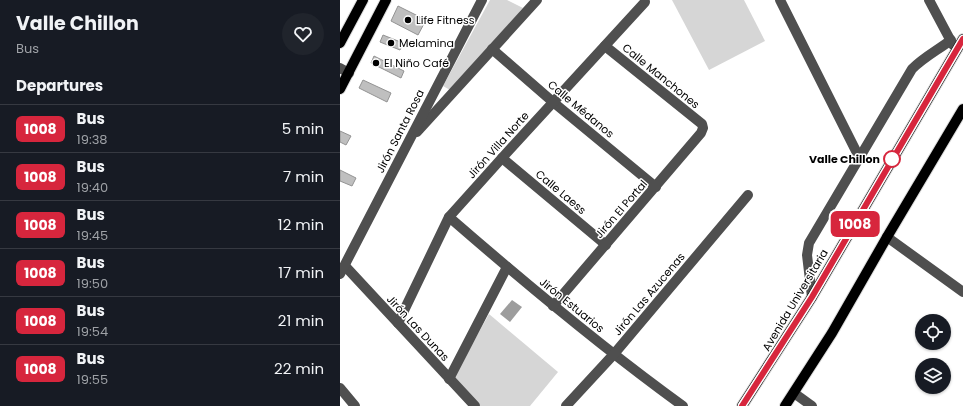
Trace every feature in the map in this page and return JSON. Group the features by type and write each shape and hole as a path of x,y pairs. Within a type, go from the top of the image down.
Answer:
{"main road":[{"path":"340,43 362,0"},
{"path":"340,89 344,70 386,0"},
{"name":"Avenida Universitaria","path":"742,406 812,297 963,39"},
{"path":"785,406 832,333 887,237 961,116"}],"street":[{"name":"Jirón Santa Rosa","path":"342,270 482,0"},
{"path":"408,142 535,3 523,0"},
{"path":"780,0 859,157"},
{"path":"929,0 956,50"},
{"name":"Jirón Villa Norte","path":"398,323 449,217 645,2"},
{"path":"812,297 808,255 809,243 912,69 922,58 951,40"},
{"name":"Calle Manchones","path":"605,46 702,124"},
{"name":"Calle Médanos","path":"492,49 553,102 656,187"},
{"name":"Jirón El Portal","path":"553,306 701,133 703,128 702,124"},
{"name":"Calle Laess","path":"502,158 606,245"},
{"name":"Jirón Las Azucenas","path":"566,406 614,354 748,195"},
{"name":"Jirón Estuarios","path":"449,217 553,306 683,406"},
{"path":"887,237 963,292"},
{"path":"449,379 507,267"},
{"name":"Jirón Las Dunas","path":"342,270 398,323 475,406"},
{"path":"340,388 355,406"},
{"path":"794,393 812,406"}],"shaded area":[{"path":"490,0 507,0 523,8 450,90 443,86"},
{"path":"672,0 744,0 765,41 709,70"},
{"path":"512,300 522,307 510,322 500,314"},
{"path":"489,314 558,372 530,406 480,406 454,377"}],"building":[{"name":"Life Fitness","path":"398,6 426,20 418,35 391,21"},
{"name":"Melamina","path":"383,35 403,43 400,50 380,42"},
{"path":"374,56 404,71 401,78 371,63"},
{"path":"363,80 391,93 387,102 359,88"},
{"path":"340,131 351,136 346,145 340,142"},
{"path":"340,170 356,178 352,186 340,181"}],"bus line":[{"name":"1008","path":"742,406 812,297 963,39"}],"place":[{"name":"Life Fitness","path":"408,20"},
{"name":"Melamina","path":"391,43"},
{"name":"El Niño Café","path":"376,63"},
{"name":"Valle Chillon","path":"892,159"}]}
